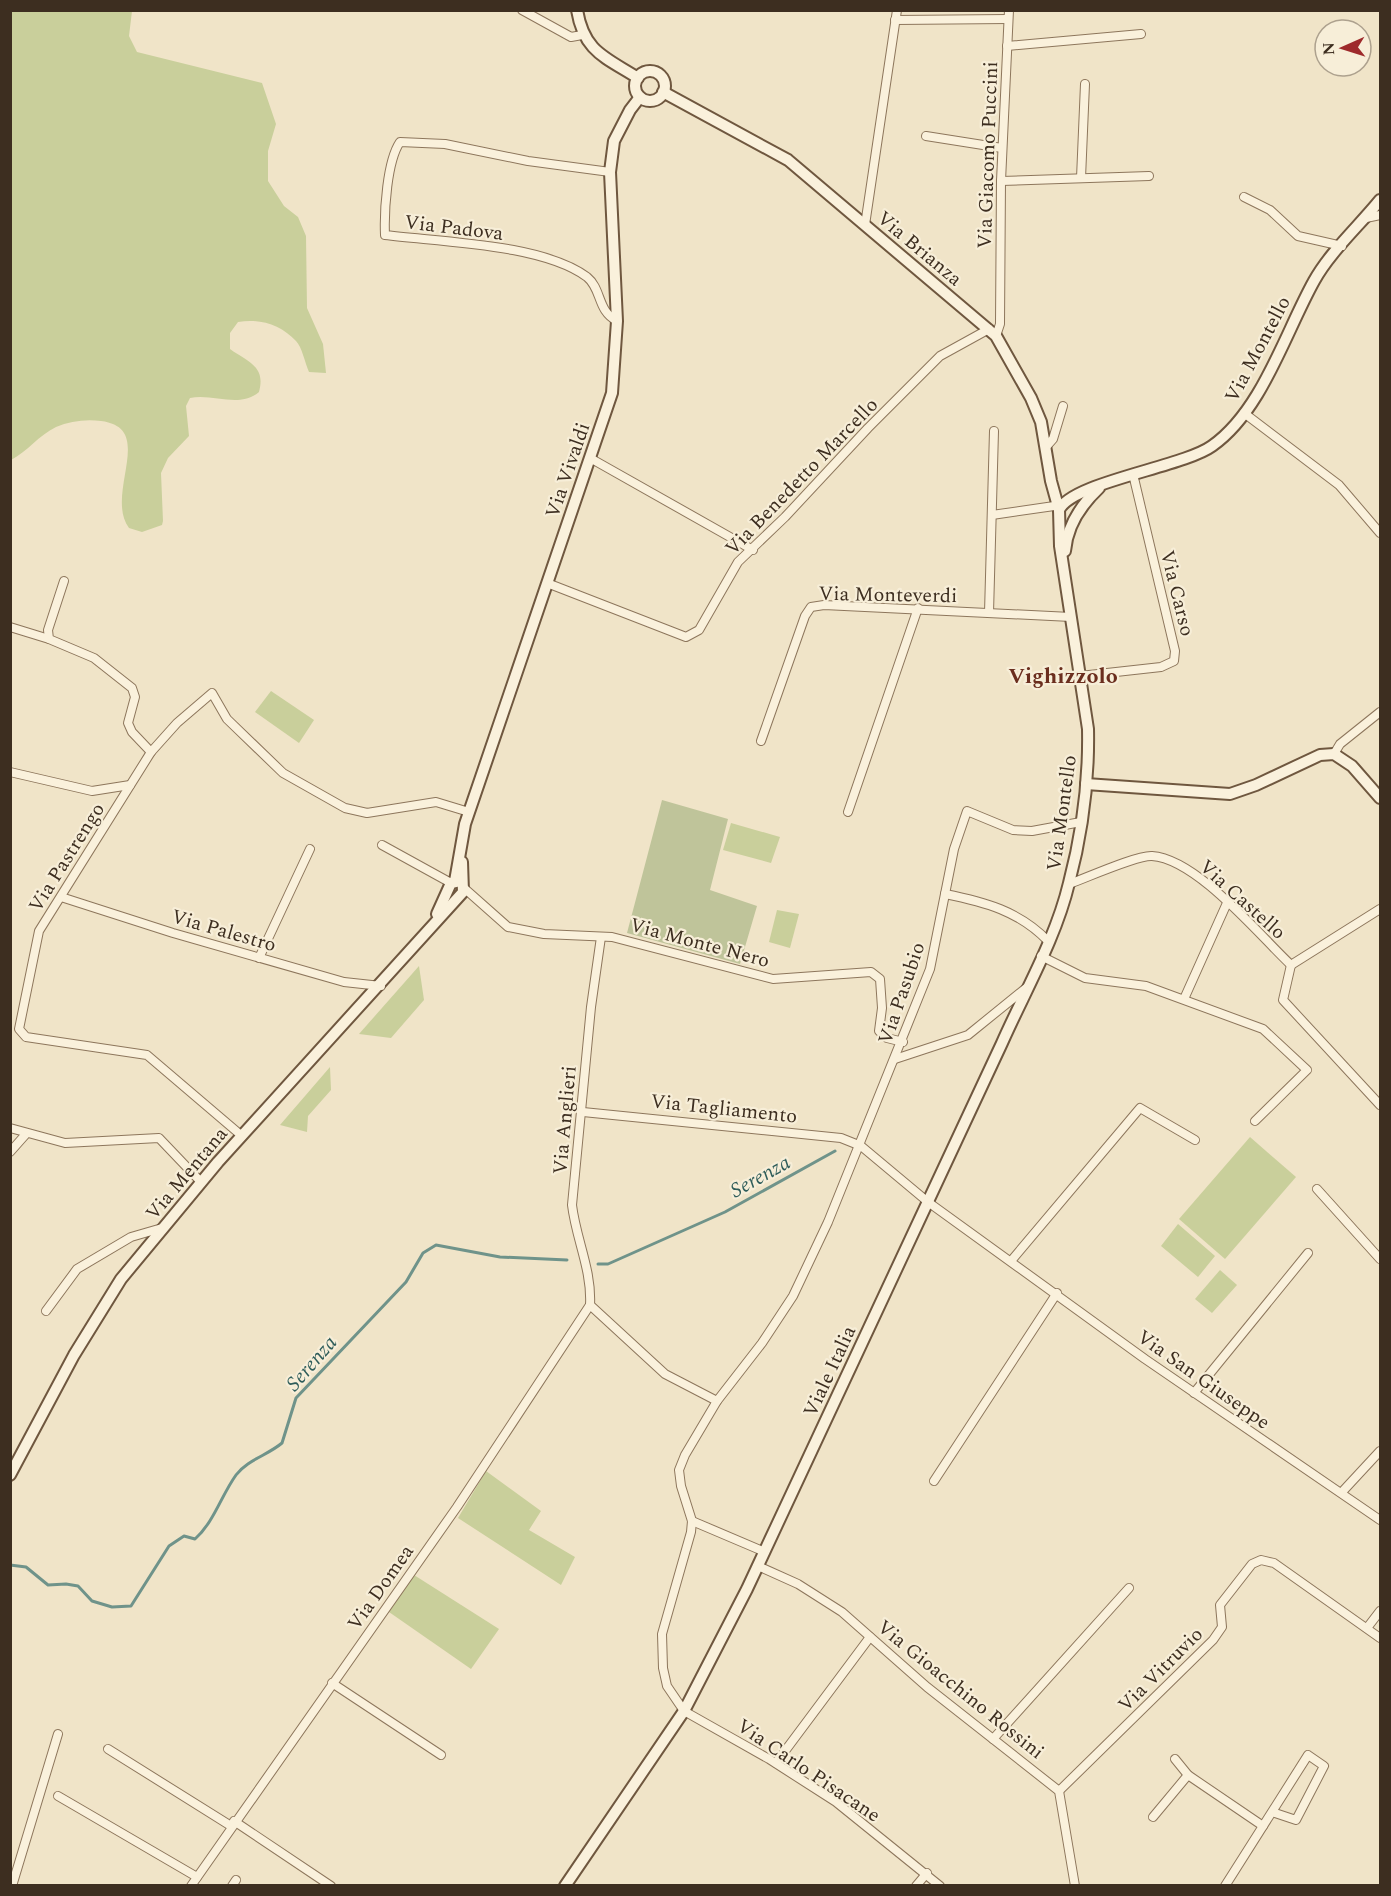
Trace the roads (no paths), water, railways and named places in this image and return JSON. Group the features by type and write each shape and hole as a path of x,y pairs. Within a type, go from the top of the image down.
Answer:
{"street":[{"path":"522,10 571,37 582,35"},
{"path":"577,10 582,35 594,49 638,78"},
{"path":"865,225 897,10"},
{"path":"896,20 1009,15"},
{"name":"Via Giacomo Puccini","path":"993,332 1000,324 1001,181 1009,15"},
{"path":"1007,46 1141,34"},
{"path":"648,71 656,72 664,81 663,92 654,100 640,97 635,86 638,78 648,71"},
{"path":"1081,178 1085,84"},
{"name":"Via Brianza","path":"663,92 788,160 993,332 1031,398 1041,422 1054,493 1059,507"},
{"name":"Via Vivaldi","path":"458,887 461,847 469,813 612,393 617,321 610,171 614,141 630,110 640,97"},
{"path":"926,136 1002,148"},
{"name":"Via Padova","path":"610,171 528,161 445,144 400,142 393,152 385,235 522,252 565,265 589,279 607,316 617,321"},
{"path":"1001,181 1149,176"},
{"path":"1244,197 1270,210 1298,236 1342,246"},
{"name":"Via Montello","path":"1026,988 1048,941 1069,885 1086,784 1088,729 1063,564 1059,507 1101,486 1207,449 1223,437 1257,395 1314,280 1380,200"},
{"path":"1366,218 1380,215"},
{"name":"Via Benedetto Marcello","path":"548,583 686,637 699,630 738,562 753,550 940,356 993,332"},
{"path":"1046,447 1053,439 1063,406"},
{"path":"1244,413 1339,485 1380,533"},
{"path":"989,613 994,431"},
{"path":"590,458 753,550"},
{"name":"Via Carso","path":"1080,676 1161,667 1174,661 1175,651 1133,474"},
{"name":"Via Montello","path":"1063,564 1067,538 1076,516 1101,486"},
{"path":"992,515 1075,504 1076,516 1065,521 1059,507"},
{"path":"49,639 48,630 64,581"},
{"name":"Via Monteverdi","path":"760,741 805,616 811,608 824,605 918,608 1071,617"},
{"path":"848,812 918,608"},
{"path":"10,627 49,639 94,658 132,688 135,697 128,723 132,732 151,752"},
{"path":"130,785 151,752 177,723 212,693 227,719 284,773 345,808 367,813 436,802 469,813"},
{"path":"1334,754 1340,744 1380,712"},
{"path":"1086,784 1230,794 1256,785 1320,755 1334,754 1352,766 1380,798"},
{"name":"Via Pastrengo","path":"10,772 92,791 130,785"},
{"name":"Via Pastrengo","path":"130,785 39,932 19,1029 26,1037 147,1055 242,1136"},
{"name":"Via Pasubio","path":"692,1521 681,1486 680,1470 694,1435 762,1343 793,1296 861,1146 930,969 954,849 967,811 1013,830 1032,831 1081,822"},
{"name":"Via Monte Nero","path":"382,845 479,900 508,927 544,934 612,937 773,979 871,972 880,979 882,1008 879,1031 887,1038 903,1042"},
{"path":"259,958 310,849"},
{"name":"Via Castello","path":"1069,885 1150,856 1177,863 1218,893 1291,965"},
{"name":"Via Mentana","path":"10,1475 74,1355 121,1279 201,1182 381,986 431,926 458,887"},
{"path":"945,894 1002,908 1037,929 1048,941"},
{"name":"Via Palestro","path":"61,897 344,982 381,986"},
{"path":"1184,999 1227,903"},
{"path":"1380,909 1291,965 1283,1000 1380,1105"},
{"name":"Via Anglieri","path":"590,1305 590,1277 575,1229 572,1205 583,1112 591,1007 601,937"},
{"path":"1041,956 1085,978 1146,986 1263,1029 1307,1070 1254,1121"},
{"path":"896,1059 968,1035 1026,988"},
{"name":"Viale Italia","path":"565,1886 684,1711 759,1566 1026,988"},
{"path":"1011,1261 1140,1108 1195,1140"},
{"name":"Via Tagliamento","path":"583,1112 841,1138 861,1146"},
{"path":"10,1128 65,1143 159,1138 201,1182"},
{"path":"10,1152 26,1134"},
{"name":"Via San Giuseppe","path":"861,1146 928,1202 1194,1393 1380,1520"},
{"path":"1317,1189 1380,1259"},
{"path":"46,1311 77,1269 131,1238 164,1228"},
{"path":"1194,1393 1308,1253"},
{"path":"934,1481 1057,1293"},
{"path":"590,1305 665,1374 717,1401"},
{"name":"Via Domea","path":"191,1886 457,1507 590,1305"},
{"path":"1342,1492 1380,1451"},
{"path":"684,1711 667,1686 663,1668 663,1634 692,1532 692,1521 765,1552"},
{"name":"Via Vitruvio","path":"1059,1791 1213,1640 1222,1628 1220,1605 1252,1564 1261,1560 1274,1563 1380,1638"},
{"name":"Via Gioacchino Rossini","path":"759,1566 798,1584 842,1612 927,1687 1059,1791"},
{"path":"993,1739 1129,1588"},
{"path":"1367,1628 1380,1611"},
{"path":"776,1763 870,1637"},
{"path":"332,1683 441,1755"},
{"name":"Via Carlo Pisacane","path":"684,1711 776,1763 836,1802 927,1873 940,1886"},
{"path":"12,1886 58,1734"},
{"path":"108,1749 331,1886"},
{"path":"1225,1886 1308,1755 1324,1766 1296,1820 1272,1812"},
{"path":"1175,1759 1188,1774 1263,1826"},
{"path":"1153,1817 1188,1774"},
{"path":"1059,1791 1075,1886"},
{"path":"58,1796 197,1877"},
{"path":"916,1886 927,1873"}],"waterway":[{"name":"Serenza","path":"598,1264 608,1264 725,1212 835,1151"},
{"name":"Serenza","path":"10,1565 26,1567 48,1585 78,1586 92,1601 112,1607 131,1606 169,1546 184,1536 195,1539 207,1525 236,1475 252,1461 282,1443 296,1398 406,1282 423,1253 436,1245 500,1257 567,1260"}],"district":[{"name":"Vighizzolo","path":"1063,675"}]}
